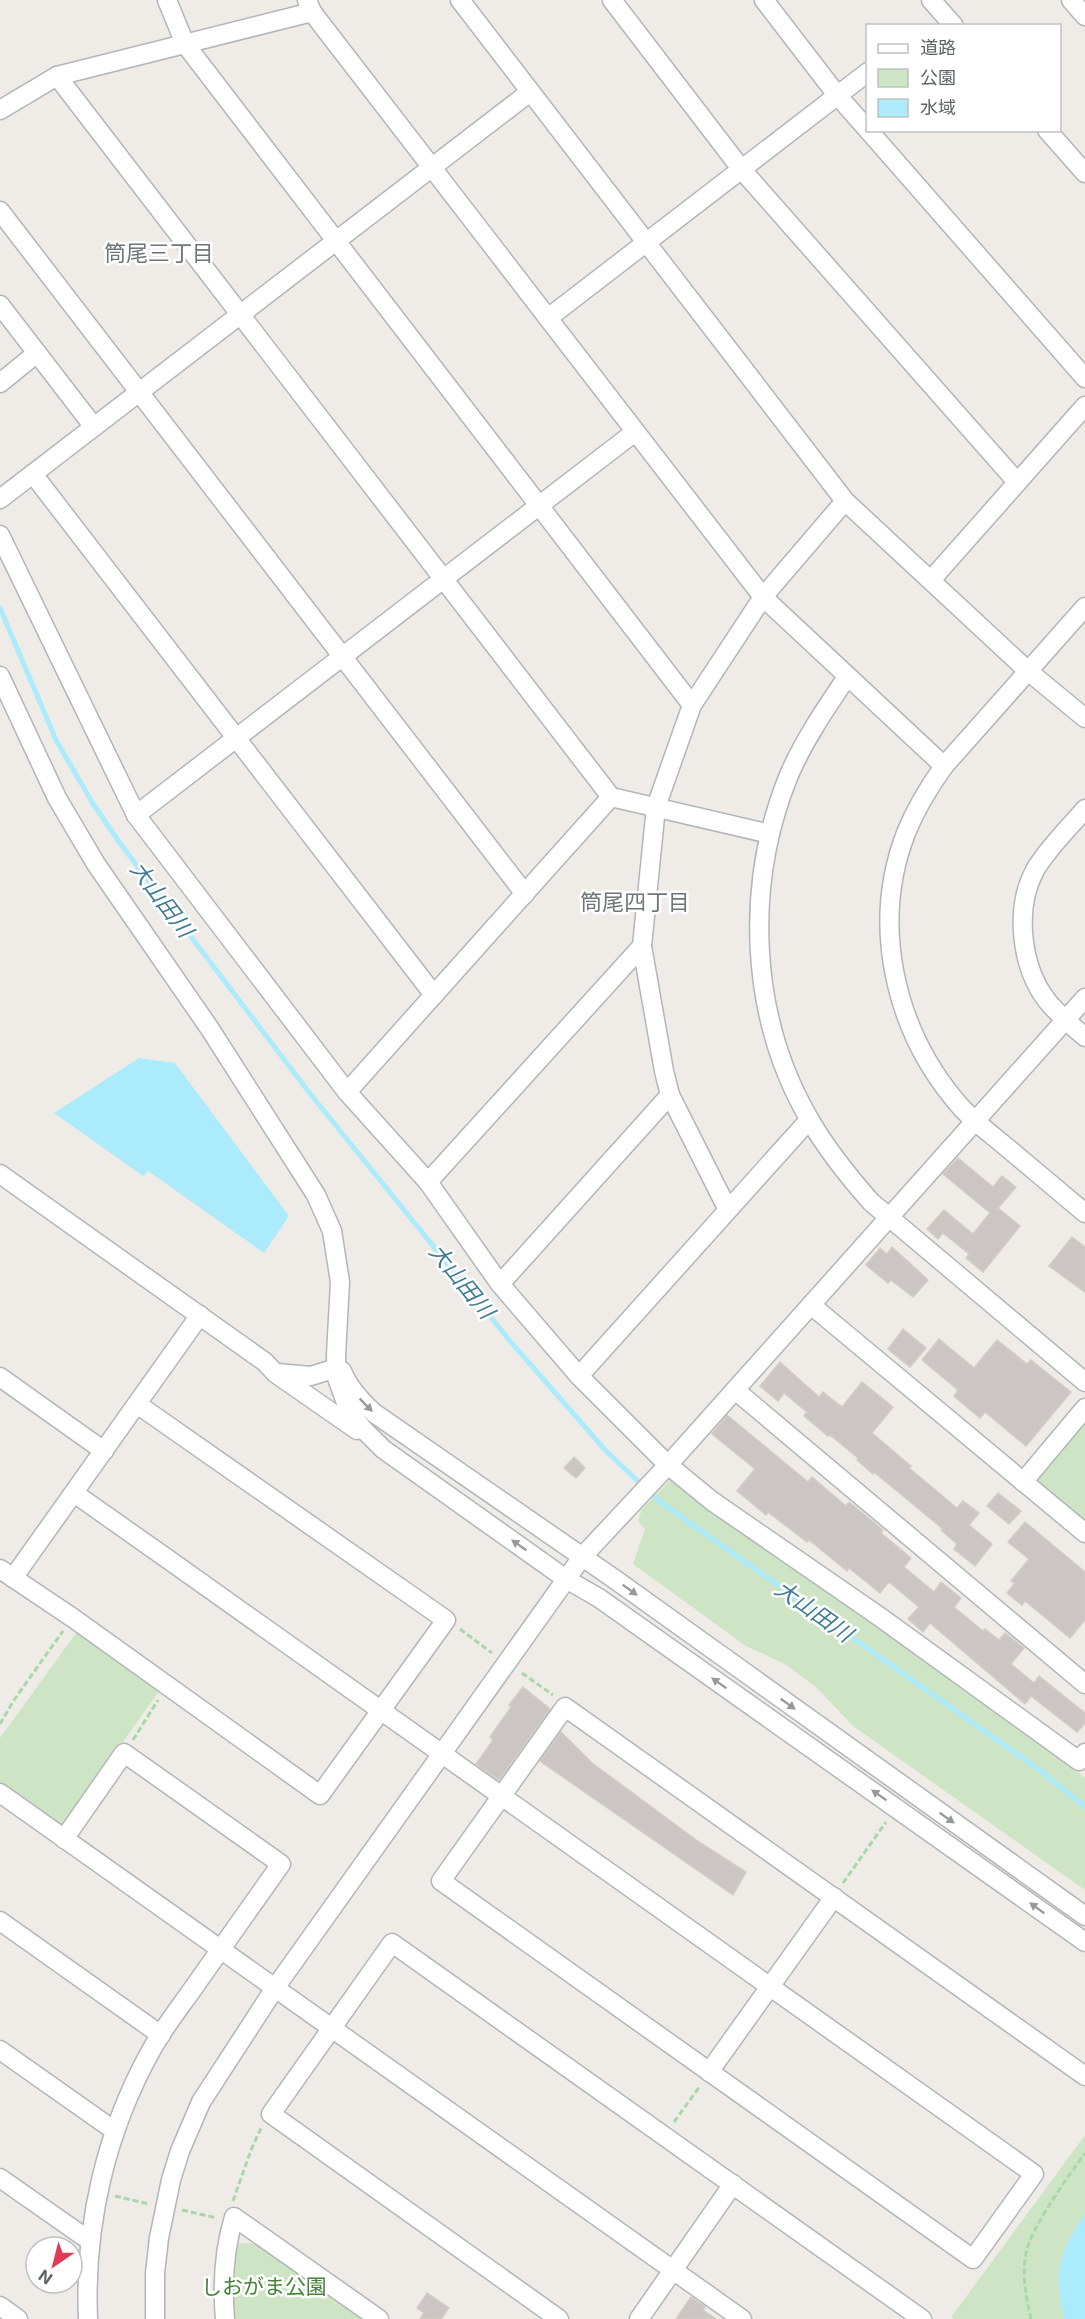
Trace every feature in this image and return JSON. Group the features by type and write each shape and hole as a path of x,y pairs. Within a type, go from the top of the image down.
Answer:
{"street":[{"path":"167,0 185,44 692,705"},
{"path":"612,0 742,170 1017,483"},
{"path":"764,0 837,95 866,128"},
{"path":"931,0 942,22"},
{"path":"1071,0 1085,16"},
{"path":"464,1 530,92 845,501 1028,671 1085,718"},
{"path":"0,110 57,76 185,44 310,6 763,597 944,766"},
{"path":"548,318 866,73"},
{"path":"57,76 611,797 770,834"},
{"path":"0,499 530,92"},
{"path":"870,132 1085,378"},
{"path":"1049,132 1085,173"},
{"path":"0,212 525,894"},
{"path":"0,305 94,427"},
{"path":"0,382 37,353"},
{"path":"931,580 1085,406"},
{"path":"136,815 635,432"},
{"path":"33,474 434,995"},
{"path":"728,1210 670,1095 642,946 656,807 692,705 763,597 845,501"},
{"path":"0,535 136,815 347,1092 429,1182 500,1284 579,1376 668,1464 756,1533 880,1617 1079,1761 1085,1753"},
{"path":"1085,607 944,766 925,794 905,835 892,885 890,914 891,954 895,984 911,1029 925,1056 955,1100 976,1121 1085,1212"},
{"path":"0,676 57,798 96,864 210,1029 316,1195 332,1231 339,1273 337,1378 349,1410 362,1428 384,1449"},
{"path":"848,677 823,712 797,757 780,800 770,834 760,902 759,958 775,1037 809,1120 842,1168 871,1202 1085,1382"},
{"path":"347,1092 611,797"},
{"path":"1085,809 1034,872 1023,918 1026,951 1037,985 1047,1002 1085,1037"},
{"path":"429,1182 642,946"},
{"path":"155,2319 155,2273 159,2238 171,2180 180,2151 201,2102 275,1988 582,1557 812,1305 1085,998"},
{"path":"500,1284 670,1095"},
{"path":"579,1376 809,1120"},
{"path":"0,1174 265,1362 275,1373 566,1579 599,1598 1085,1942"},
{"path":"812,1305 1085,1533"},
{"path":"137,1404 446,1620 320,1795 73,1618 6,1573 74,1493 104,1451 137,1404 200,1315"},
{"path":"275,1373 310,1376 336,1362"},
{"path":"336,1362 344,1379 360,1400 374,1413 582,1557 1085,1916"},
{"path":"0,1377 104,1451"},
{"path":"735,1390 1085,1684"},
{"path":"1023,1482 1085,1408"},
{"path":"74,1493 382,1710 501,1796 1034,2174 973,2259 441,1881 501,1796 565,1707 1085,2076"},
{"path":"64,1839 124,1753 281,1864 161,2035 137,2077 115,2131 98,2193 90,2241 88,2319"},
{"path":"0,1793 742,2319"},
{"path":"710,2072 834,1897"},
{"path":"0,1921 161,2035"},
{"path":"559,2319 271,2114 392,1943 922,2319"},
{"path":"0,2050 115,2131"},
{"path":"0,2178 90,2241"},
{"path":"639,2319 734,2184"},
{"path":"225,2319 225,2259 227,2240 234,2219 380,2319"},
{"path":"0,2306 18,2319"}],"path":[{"path":"0,1724 14,1700 73,1618"},
{"path":"446,1620 492,1653"},
{"path":"522,1673 559,1699 565,1707"},
{"path":"124,1753 168,1686"},
{"path":"834,1897 886,1822"},
{"path":"671,2126 710,2072"},
{"path":"180,2210 234,2219 231,2208 238,2184 265,2120 271,2114"},
{"path":"1031,2319 1026,2296 1027,2250 1035,2230 1085,2153"},
{"path":"98,2193 149,2204"}],"green space":[{"path":"1085,1419 1085,1522 1039,1483 1038,1476"},
{"path":"672,1478 1053,1751 1085,1778 1085,1890 853,1726 817,1688 785,1664 746,1646 633,1564 645,1529 638,1521 642,1509"},
{"path":"76,1633 159,1691 65,1824 58,1826 0,1784 0,1738"},
{"path":"1085,2135 1085,2319 953,2319 952,2316"},
{"name":"しおがま公園","path":"257,2243 365,2319 232,2319 234,2244"}],"water":[{"path":"139,1058 175,1063 289,1216 264,1253 148,1171 143,1176 54,1113"},
{"path":"1085,2213 1085,2319 1064,2319 1059,2288 1061,2263 1069,2240"}],"building":[{"path":"958,1158 993,1187 1002,1176 1016,1187 998,1208 1020,1226 983,1272 966,1258 969,1254 943,1233 938,1239 927,1229 944,1210 973,1234 990,1213 943,1174"},
{"path":"1072,1237 1085,1247 1085,1292 1049,1266"},
{"path":"892,1247 928,1280 913,1297 891,1280 888,1283 866,1265 880,1248 887,1254"},
{"path":"903,1329 926,1348 910,1367 888,1349"},
{"path":"939,1339 974,1368 997,1340 1027,1364 1031,1360 1071,1392 1026,1446 985,1412 980,1418 969,1409 954,1396 958,1390 922,1360"},
{"path":"780,1362 819,1397 823,1392 842,1407 862,1382 893,1407 872,1433 957,1508 963,1501 979,1513 969,1525 992,1544 975,1566 954,1549 957,1544 941,1530 943,1529 804,1416 807,1412 784,1393 778,1401 760,1386"},
{"path":"727,1415 808,1482 812,1477 846,1506 849,1502 883,1530 881,1533 911,1558 904,1567 934,1592 941,1582 961,1598 954,1607 983,1631 985,1629 999,1640 1005,1633 1024,1648 1011,1664 1034,1683 1039,1676 1085,1713 1085,1723 1077,1732 1031,1696 1025,1704 930,1623 923,1632 908,1619 919,1607 889,1582 880,1593 849,1568 847,1571 809,1540 807,1542 768,1512 766,1515 737,1491 755,1469 712,1434"},
{"path":"574,1457 585,1468 576,1478 564,1468"},
{"path":"998,1493 1021,1511 1009,1524 987,1506"},
{"path":"1025,1522 1085,1572 1085,1620 1070,1638 1025,1601 1022,1605 1007,1593 1015,1583 1011,1581 1029,1559 1008,1542"},
{"path":"523,1687 550,1709 499,1780 476,1764 493,1740 490,1737 511,1707 509,1705"},
{"path":"561,1732 592,1763 699,1842 746,1872 733,1895 540,1761"},
{"path":"427,2293 449,2308 441,2319 420,2319 424,2313 417,2308"},
{"path":"691,2297 705,2307 703,2310 716,2319 676,2319"}],"waterway":[{"name":"大山田川","path":"0,608 56,740 92,802 119,842 308,1091 510,1341 606,1451 659,1501 1041,1771 1085,1807"}],"district":[{"name":"筒尾三丁目","path":"159,253"},
{"name":"筒尾四丁目","path":"635,902"}]}
